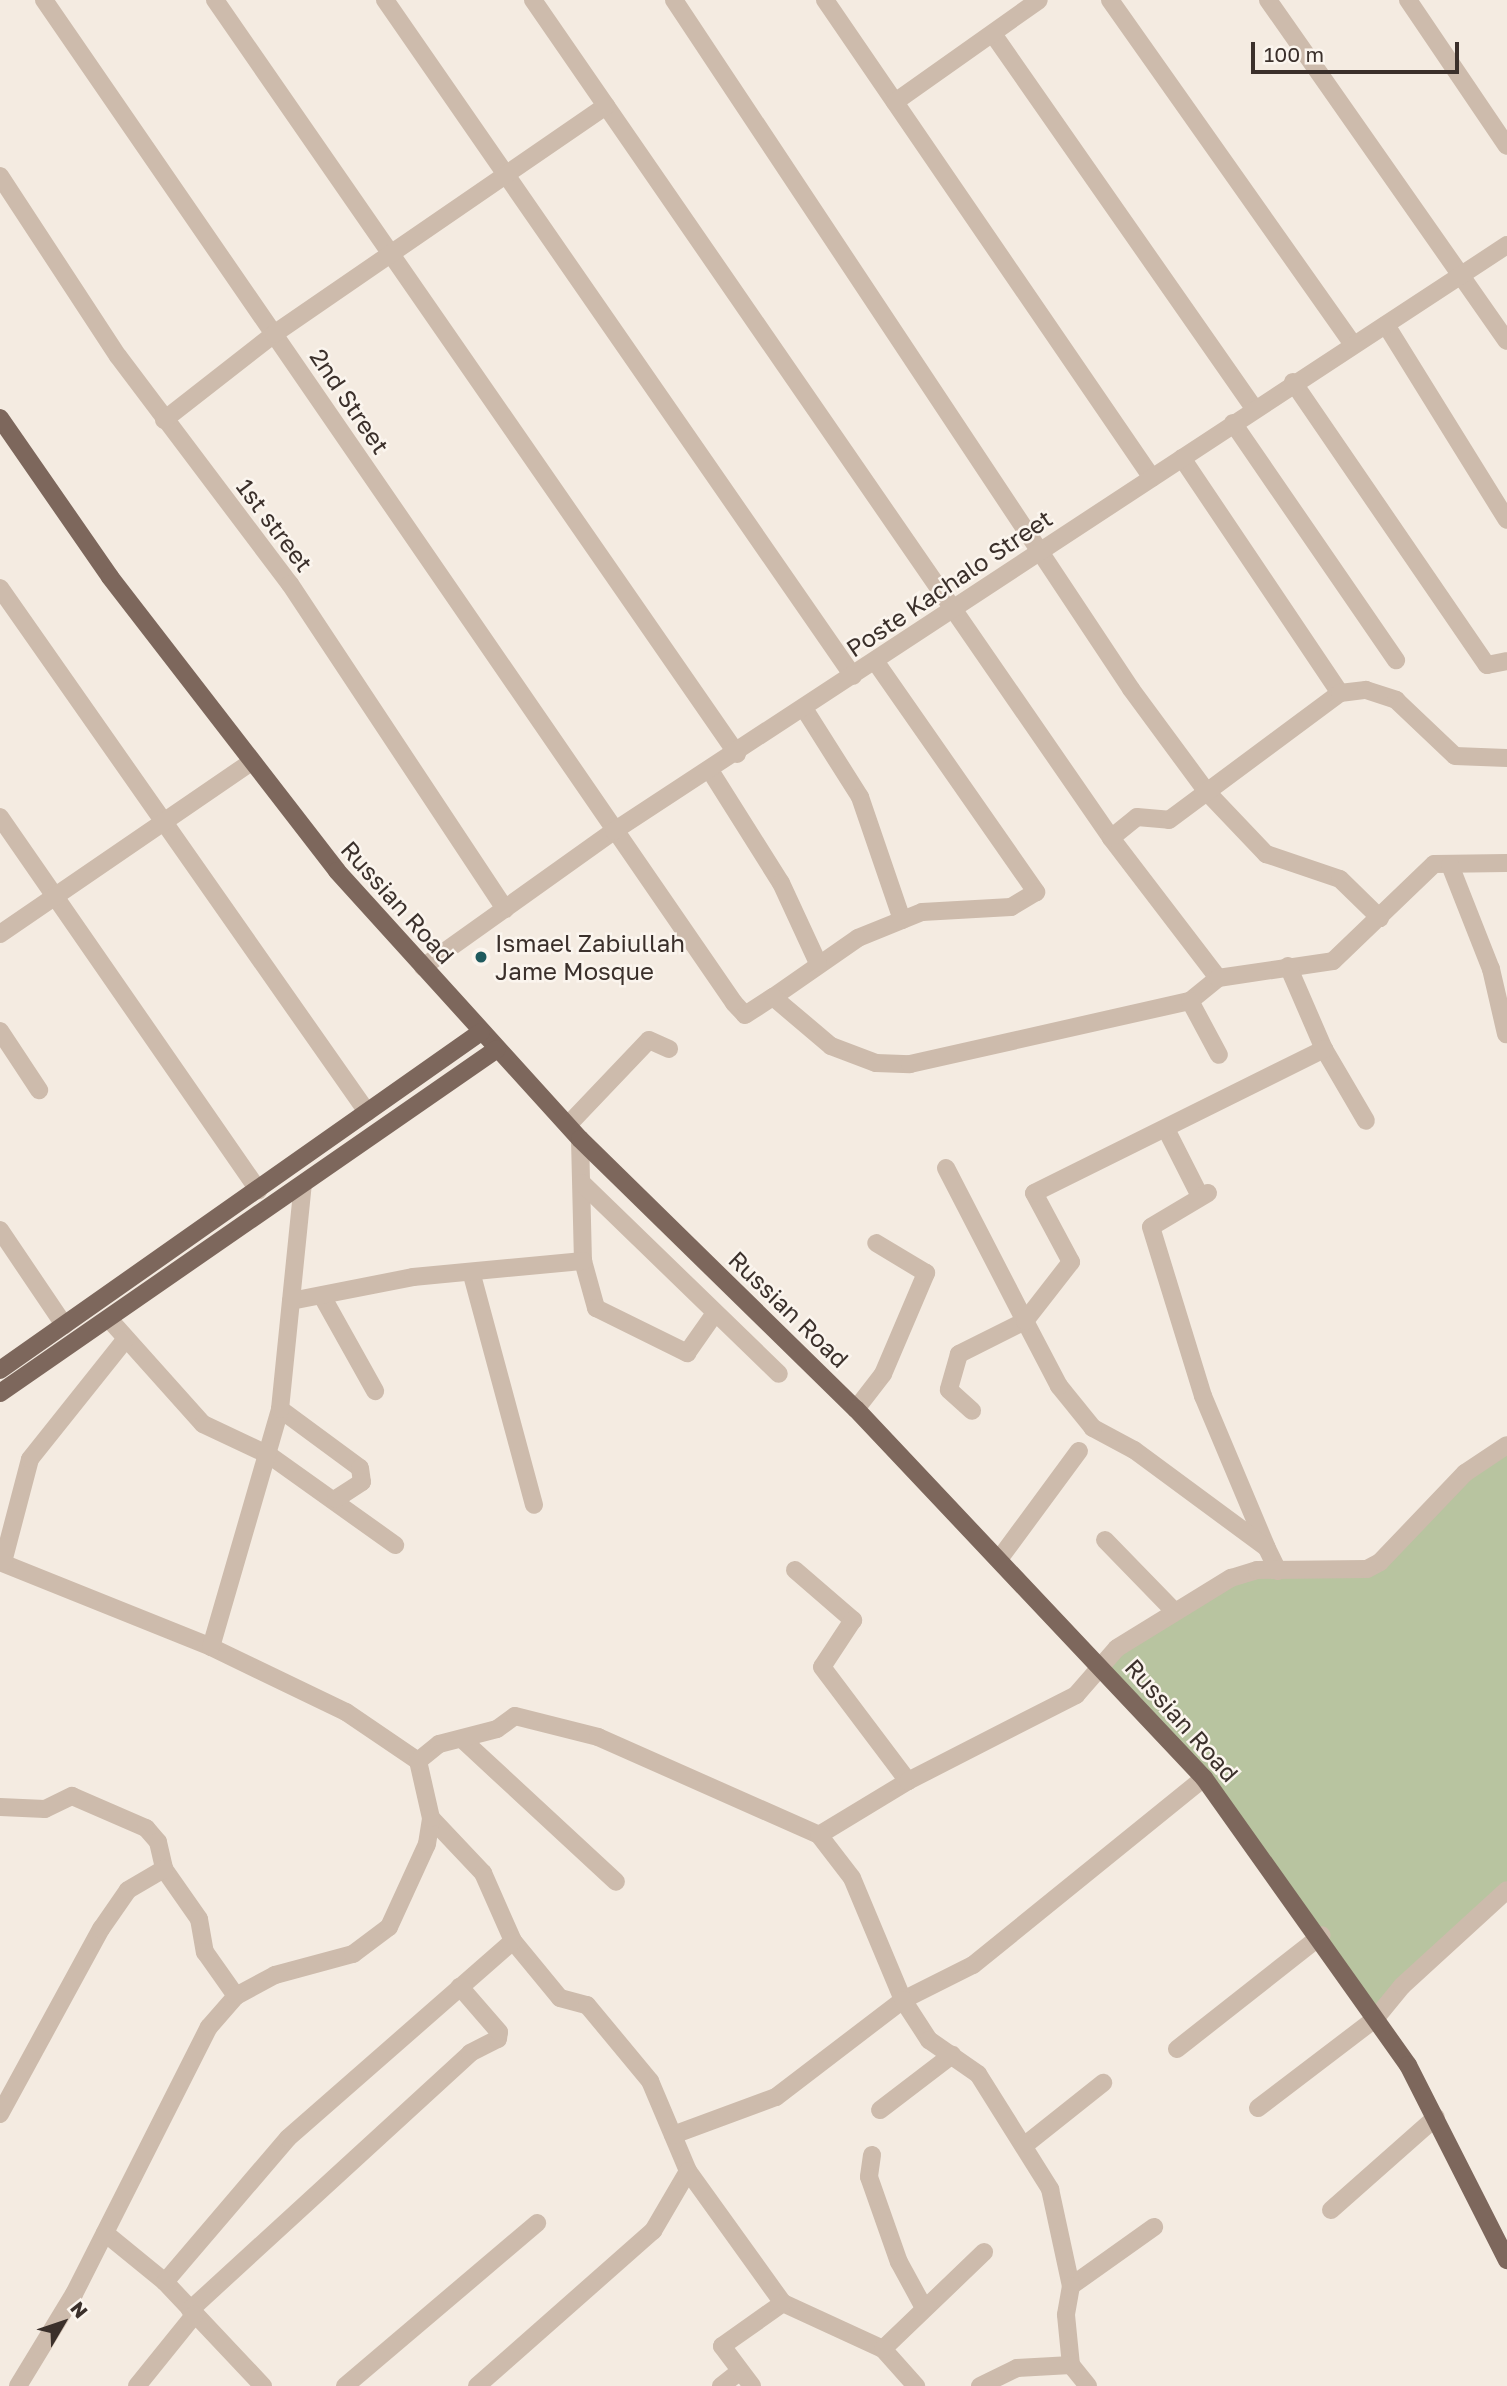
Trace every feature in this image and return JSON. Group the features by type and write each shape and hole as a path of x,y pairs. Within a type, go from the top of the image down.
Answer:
{"main road":[{"name":"Russian Road","path":"0,418 250,763 423,967 580,1139 856,1409 1000,1558 1204,1778 1322,1935 1375,2019 1436,2117 1507,2260"},
{"path":"0,1370 481,1032"},
{"path":"0,1393 497,1049"}],"street":[{"name":"2nd Street","path":"44,0 614,831 745,1015 773,997"},
{"path":"215,0 737,754"},
{"path":"385,0 853,676"},
{"path":"533,0 1111,838 1218,978"},
{"path":"674,0 1043,549 1131,689 1207,792 1266,854 1340,879 1380,918"},
{"path":"825,0 1152,478"},
{"path":"895,102 1039,0"},
{"path":"1110,0 1353,344"},
{"path":"1268,0 1507,341"},
{"path":"1408,0 1507,146"},
{"path":"993,34 1254,408"},
{"path":"164,420 274,334 606,106"},
{"name":"1st street","path":"0,176 164,420 290,584 505,909"},
{"name":"Poste Kachalo Street","path":"423,967 614,831 711,772 1293,382 1463,277 1507,245"},
{"path":"1386,325 1507,520"},
{"path":"1293,382 1487,665 1507,661"},
{"path":"1233,423 1396,660"},
{"path":"1182,458 1340,693"},
{"path":"0,588 166,817 367,1112"},
{"path":"875,662 1036,892 1011,907 922,912 818,963 773,997 831,1046 876,1063 910,1064 1190,1001 1218,978 1333,961 1434,864 1507,863"},
{"path":"1111,838 1137,817 1169,820 1340,693 1366,690 1396,700 1455,756 1507,758"},
{"path":"805,710 860,797 902,920"},
{"path":"0,933 166,817 250,763"},
{"path":"711,772 781,883 818,963"},
{"path":"0,817 258,1190"},
{"path":"1450,865 1491,969 1506,1034"},
{"path":"1288,966 1324,1049 1366,1121"},
{"path":"1190,1001 1219,1055"},
{"path":"0,1031 39,1090"},
{"path":"568,1125 649,1040 669,1049"},
{"path":"972,1411 949,1390 959,1354 1025,1321 1071,1262 1034,1193 1167,1131 1324,1049"},
{"path":"1167,1131 1204,1194 1151,1227 1203,1396 1278,1571"},
{"path":"580,1139 583,1261 596,1308 684,1353 713,1316"},
{"path":"946,1168 1059,1386 1093,1429 1134,1450 1267,1548"},
{"path":"582,1183 713,1316 779,1374"},
{"path":"211,1647 269,1455 280,1409 303,1184"},
{"path":"0,1230 64,1325"},
{"path":"856,1409 883,1374 926,1273 876,1243"},
{"path":"291,1301 413,1277 472,1275 583,1261"},
{"path":"472,1275 534,1505"},
{"path":"322,1296 375,1391"},
{"path":"109,1319 203,1424 269,1455 336,1499 395,1545"},
{"path":"18,2386 105,2233 181,2075 236,1996 275,1975 353,1954 389,1927 411,1889 431,1818 418,1761 346,1712 211,1647 2,1562 30,1459 125,1340"},
{"path":"280,1409 360,1468 362,1482 336,1499"},
{"path":"819,1835 908,1780 1076,1695 1099,1665 1173,1609 1231,1578 1278,1571 1367,1569 1380,1562 1465,1473 1507,1445"},
{"path":"1000,1558 1079,1451"},
{"path":"1105,1540 1173,1609"},
{"path":"795,1570 853,1620 822,1667 908,1780"},
{"path":"418,1761 439,1744 464,1741 515,1716 598,1737 819,1835 852,1878 902,2000 929,2040 978,2074 1025,2145 1050,2189 1072,2286 1066,2315 1071,2365 1088,2386"},
{"path":"464,1741 616,1882"},
{"path":"673,2135 776,2096 902,2000 973,1965 1026,1927 1204,1778"},
{"path":"0,1807 44,1809 72,1796 146,1828 158,1842 164,1869 199,1919 205,1952 236,1996"},
{"path":"431,1818 483,1874 513,1941 560,1998 587,2005 650,2081 688,2171 783,2303 883,2349 916,2386"},
{"path":"0,2114 101,1929 128,1890 164,1869"},
{"path":"1258,2108 1375,2019 1402,1986 1507,1890"},
{"path":"1177,2049 1322,1935"},
{"path":"165,2282 288,2138 513,1941"},
{"path":"137,2386 192,2312 470,2053 498,2039 499,2032 460,1987"},
{"path":"880,2110 952,2055"},
{"path":"1025,2145 1103,2083"},
{"path":"1331,2210 1436,2117"},
{"path":"872,2155 869,2177 899,2262 923,2306"},
{"path":"477,2386 653,2231 688,2171"},
{"path":"345,2386 537,2222"},
{"path":"1072,2286 1154,2227"},
{"path":"105,2233 165,2282 263,2386"},
{"path":"883,2349 923,2306 984,2252"},
{"path":"752,2386 722,2346 783,2303"},
{"path":"980,2386 1017,2368 1071,2365"},
{"path":"721,2386 740,2372"}],"green space":[{"path":"1507,1445 1507,1890 1375,2019 1322,1935 1099,1665 1231,1578 1367,1569"}],"place":[{"name":"Ismael Zabiullah Jame Mosque","path":"481,957"}]}
